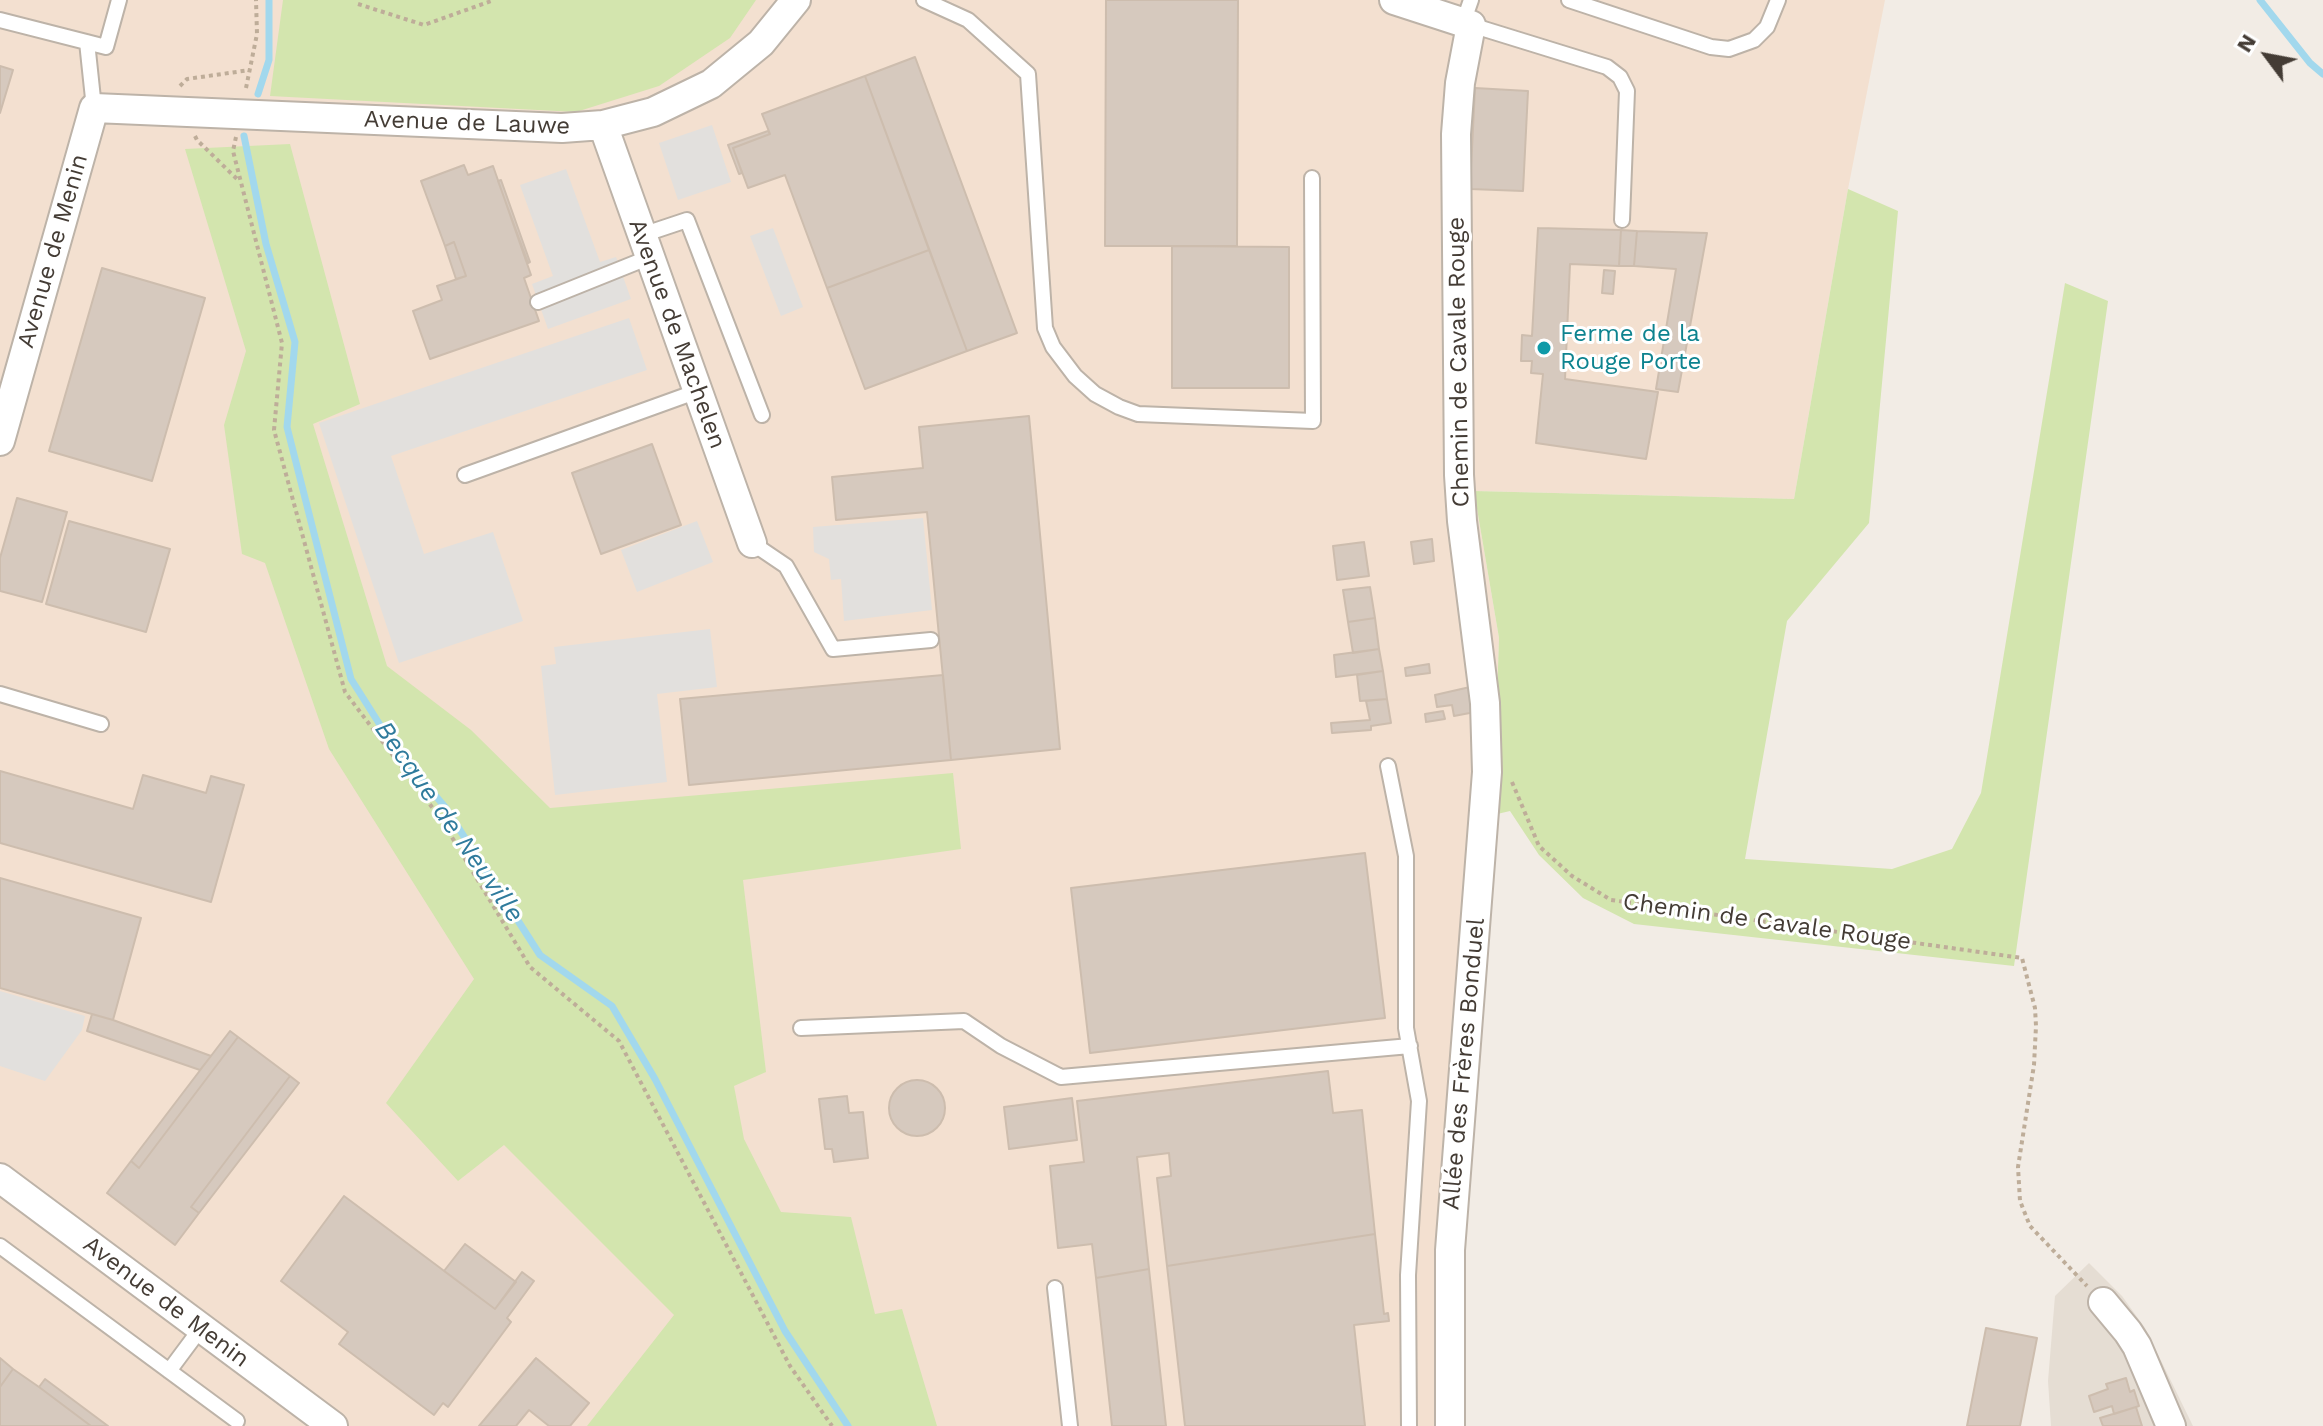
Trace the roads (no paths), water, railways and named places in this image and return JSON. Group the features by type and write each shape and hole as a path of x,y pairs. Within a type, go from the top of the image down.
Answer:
{"street":[{"name":"Avenue de Lauwe","path":"94,108 562,128 603,125 653,112 711,84 761,43 796,0"},
{"path":"1394,0 1469,16"},
{"name":"Chemin de Cavale Rouge","path":"1469,16 1456,134 1459,475 1485,703"},
{"name":"Avenue de Menin","path":"0,441 94,108"},
{"name":"Avenue de Machelen","path":"603,125 752,543"},
{"name":"Allée des Frères Bonduel","path":"1450,1426 1450,1250 1486,798 1488,740 1485,703"},
{"name":"Avenue de Menin","path":"0,1179 333,1426"},
{"path":"2103,1302 2137,1346 2171,1426"}],"lane":[{"path":"0,20 106,47 119,0"},
{"path":"924,0 968,20 1028,74 1045,328 1053,347 1075,376 1095,394 1119,407 1138,414 1313,421 1312,178"},
{"path":"1569,0 1711,47 1729,49 1754,40 1767,27 1778,0"},
{"path":"1469,16 1607,67 1620,77 1627,91 1622,220"},
{"path":"87,42 94,108"},
{"path":"538,302 646,246 687,220 762,415"},
{"path":"465,475 698,391"},
{"path":"752,543 786,566 833,649 931,640"},
{"path":"0,694 101,724"},
{"path":"1388,766 1406,856 1406,1028 1419,1101 1408,1275 1409,1426"},
{"path":"801,1028 964,1021 1001,1046 1061,1077 1410,1046"},
{"path":"0,1246 237,1421"},
{"path":"1055,1288 1070,1426"},
{"path":"169,1371 201,1328"}],"waterway":[{"path":"258,94 269,60 269,0"},
{"path":"2260,0 2310,63 2323,74"},
{"name":"Becque de Neuville","path":"244,136 266,244 295,342 287,427 351,679 394,747 445,807 540,955 612,1006 655,1079 785,1331 848,1426"}],"place":[{"name":"Ferme de la Rouge Porte","path":"1544,348"}]}
